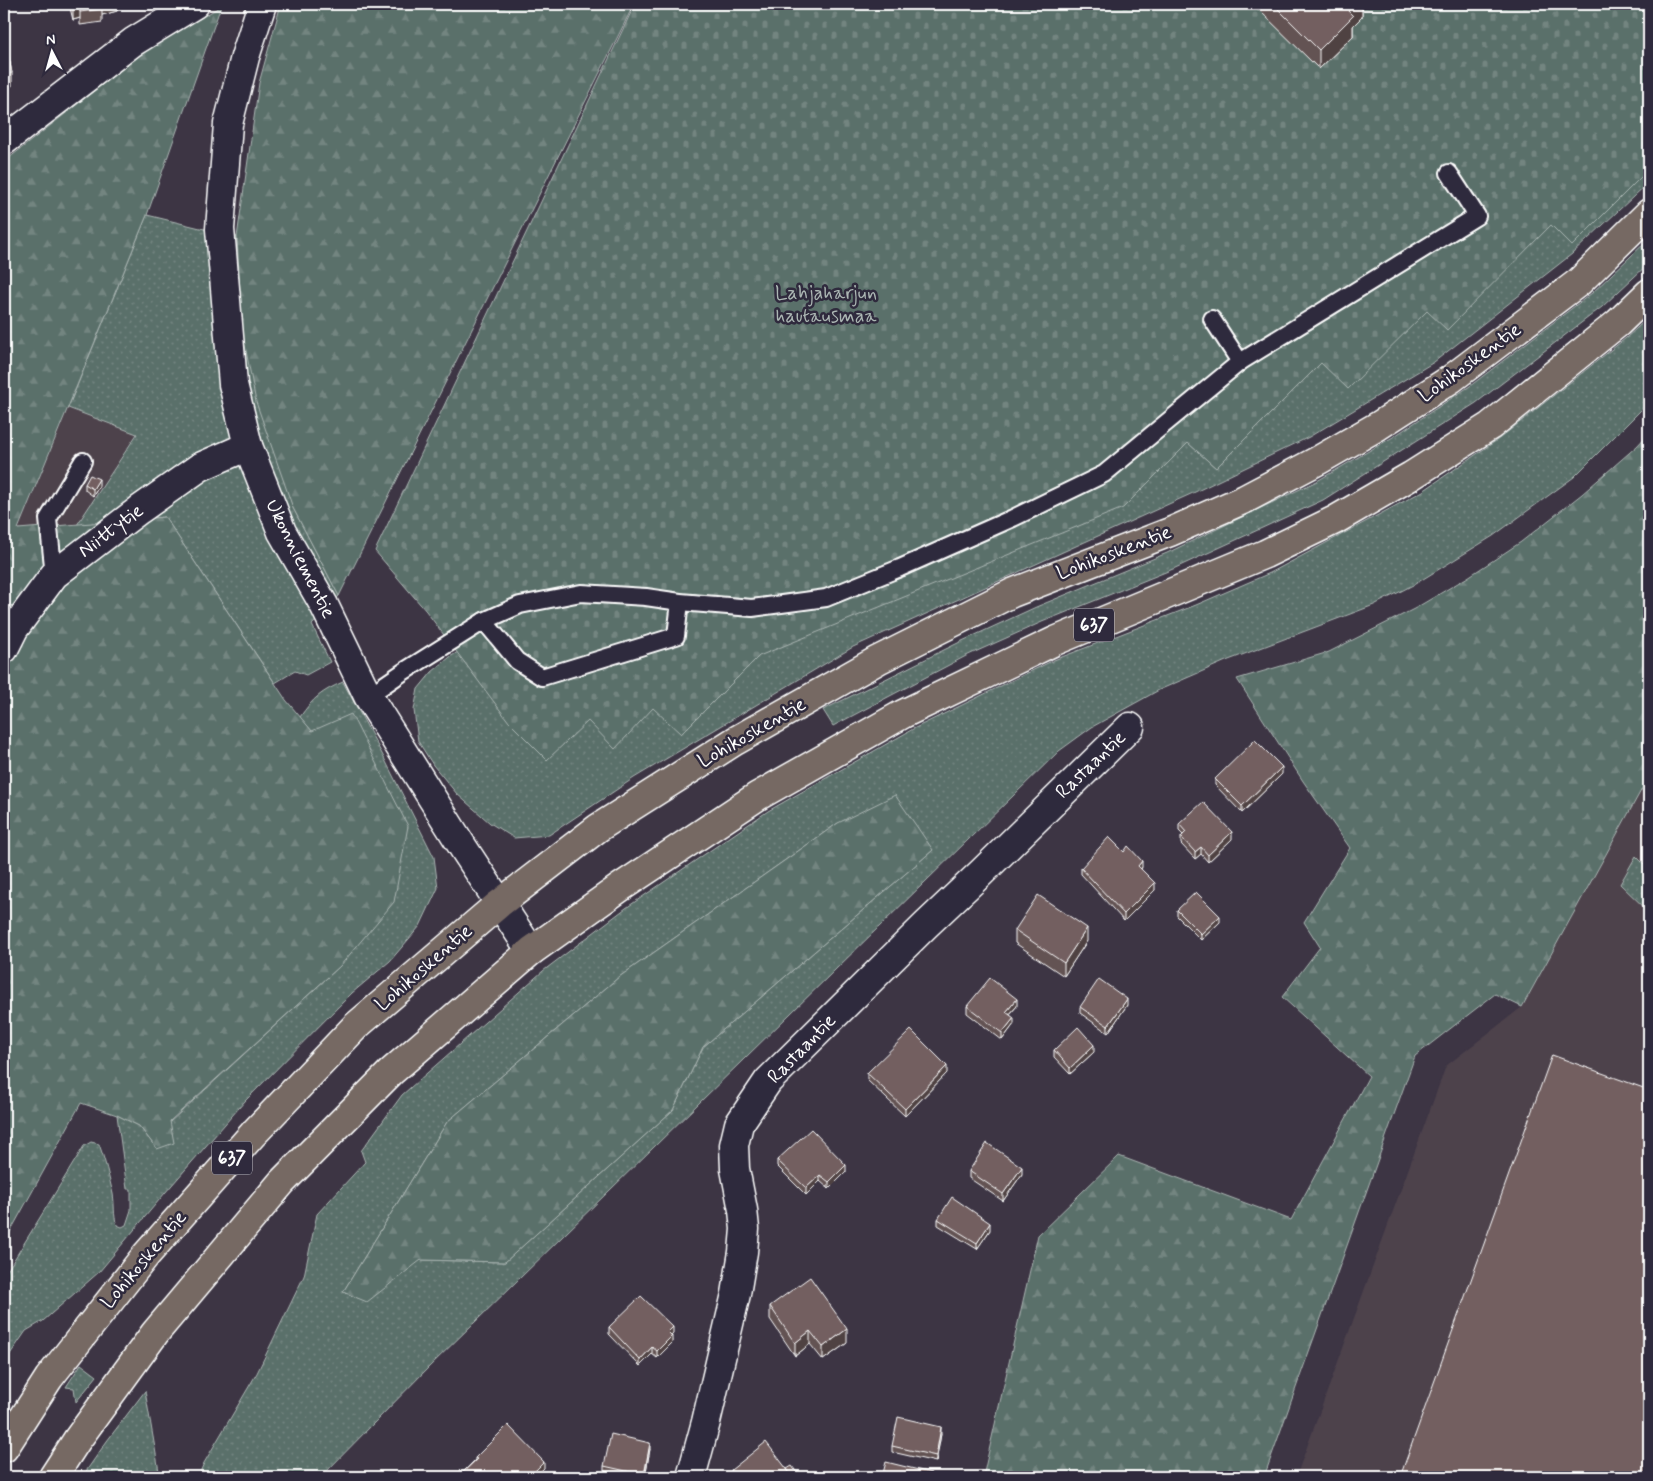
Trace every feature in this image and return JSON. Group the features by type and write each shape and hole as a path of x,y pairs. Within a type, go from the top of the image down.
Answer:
{"main road":[{"name":"Lohikoskentie","path":"4,1448 49,1378 140,1263 253,1134 356,1026 498,904 614,818 735,741 878,660 1012,593 1170,532 1245,500 1378,426 1451,379 1580,282 1649,213"},
{"name":"637","path":"53,1477 77,1440 155,1333 282,1182 391,1072 531,951 621,887 758,796 903,714 1055,641 1265,554 1335,520 1411,476 1490,426 1618,323 1649,293"}],"street":[{"path":"4,141 133,42 195,4"},
{"name":"Ukonniementie","path":"262,4 245,57 228,124 220,229 233,384 248,446 282,532 324,605 368,696 498,904 531,951"},
{"name":"Niittytie","path":"4,649 14,629 54,575 139,510 200,467 248,446"},
{"name":"Rastaantie","path":"690,1477 706,1422 736,1294 743,1252 745,1229 735,1169 734,1145 739,1124 768,1081 1130,727"}],"lane":[{"path":"368,696 484,621 520,605 581,593 646,597 752,608 826,598 900,568 1013,518 1104,474 1240,362 1477,216 1449,173"},
{"path":"1212,320 1240,362"},
{"path":"54,575 48,519 83,461"},
{"path":"484,621 516,661 542,677 676,636 680,602"}],"shaded area":[{"path":"68,408 137,433 77,525 18,530"},
{"path":"1649,776 1649,1477 1296,1477 1446,1066 1522,1007"}],"green space":[{"path":"281,4 634,4 339,596 293,508 256,402 242,330 237,237 259,83"},
{"name":"Lahjaharjun hautausmaa","path":"635,4 1649,4 1649,169 1572,246 1551,225 1447,330 1427,311 1348,389 1321,363 1216,468 1188,443 1123,508 759,656 681,734 653,708 615,749 588,721 547,760 509,722 426,611 375,551"},
{"path":"221,6 147,215 18,529 165,517 286,700 312,731 351,714 408,826 394,902 340,966 170,1121 174,1143 157,1149 139,1126 117,1115 81,1103 4,1243 4,162 141,54"},
{"path":"1649,169 1649,182 1572,254 1434,362 1309,437 1193,493 853,647 634,778 549,835 514,838 490,823 457,794 433,765 418,741 414,710 418,689 432,672 450,657 472,643 1177,433 1216,468 1321,362 1335,376 1339,370 1551,225 1572,245"},
{"path":"147,215 237,237 242,330 293,508 339,596 312,625 330,662 306,675 295,671 275,683 165,517 77,525 137,434 68,408"},
{"path":"1649,239 1649,263 1602,307 1476,403 1323,500 1173,569 1042,622 966,656 833,726 823,710 960,642 1036,607 1167,553 1317,481 1393,437 1470,386 1592,293"},
{"path":"1649,317 1649,402 1574,477 1493,536 1415,584 1374,605 1226,661 1159,690 1092,727 1059,751 429,1367 321,1477 198,1477 204,1463 257,1373 304,1276 317,1214 365,1162 361,1151 402,1095 543,971 626,908 768,811 913,729 1054,660 1196,605 1270,573 1423,491 1500,438 1626,338","holes":["838,823 933,850 703,1047 673,1110 505,1262 421,1260 343,1292 447,1122 619,977"]},
{"path":"1649,433 1649,776 1522,1007 1495,994 1415,1056 1264,1477 983,1477 1038,1235 1119,1156 1291,1220 1369,1076 1282,997 1320,947 1304,922 1350,848 1303,781 1237,679 1329,652 1414,609 1468,577 1521,542 1582,494 1637,446"},
{"path":"343,682 434,857 438,888 420,926 390,961 352,993 245,1101 99,1272 43,1321 26,1331 4,1363 4,1276 84,1146 91,1142 99,1144 113,1194 117,1225 122,1227 126,1225 131,1210 131,1189 127,1189 117,1115 139,1126 157,1149 170,1122 340,966 312,731 300,717 318,696"},
{"path":"895,795 933,850 703,1047 673,1110 505,1262 421,1260 367,1302 343,1292 447,1122 619,977 838,823"},
{"path":"1636,856 1649,869 1649,912 1620,884"},
{"path":"81,1364 97,1376 76,1402 74,1388 66,1387"},
{"path":"145,1391 160,1477 82,1477 107,1441"}],"building":[{"path":"72,4 101,4 102,9 80,12 80,5 73,6"},
{"path":"1273,4 1356,4 1348,11 1353,16 1319,50"},
{"path":"4,34 12,73 4,74"},
{"path":"90,475 99,479 93,489 85,484"},
{"path":"1255,740 1282,767 1242,806 1215,779"},
{"path":"1203,802 1232,832 1208,855 1201,847 1195,852 1181,837 1186,832 1179,824"},
{"path":"1109,837 1124,852 1128,846 1142,861 1138,866 1155,883 1124,914 1081,868"},
{"path":"1196,892 1220,916 1201,934 1177,910"},
{"path":"1038,895 1087,928 1064,963 1015,930"},
{"path":"990,978 1017,999 1006,1012 1014,1018 1002,1033 967,1006"},
{"path":"1099,979 1127,999 1108,1026 1080,1007"},
{"path":"1078,1027 1094,1045 1070,1068 1054,1050"},
{"path":"911,1030 947,1066 905,1109 867,1073"},
{"path":"1552,1055 1649,1090 1649,1477 1400,1477"},
{"path":"811,1129 846,1165 829,1182 820,1175 806,1188 777,1160"},
{"path":"987,1143 1022,1167 1003,1194 969,1171"},
{"path":"952,1197 990,1223 977,1243 938,1219"},
{"path":"810,1277 847,1329 823,1347 810,1331 795,1343 770,1306"},
{"path":"641,1296 673,1327 668,1332 672,1336 657,1351 652,1347 640,1360 609,1327"},
{"path":"898,1417 941,1427 936,1456 892,1446"},
{"path":"508,1425 544,1462 529,1477 521,1473 516,1477 458,1477 477,1459 475,1458"},
{"path":"611,1434 650,1443 644,1475 604,1466"},
{"path":"766,1442 793,1477 737,1477 731,1470"},
{"path":"886,1462 931,1473 930,1477 882,1477"},
{"path":"792,1466 800,1477 793,1477 787,1469"}]}
